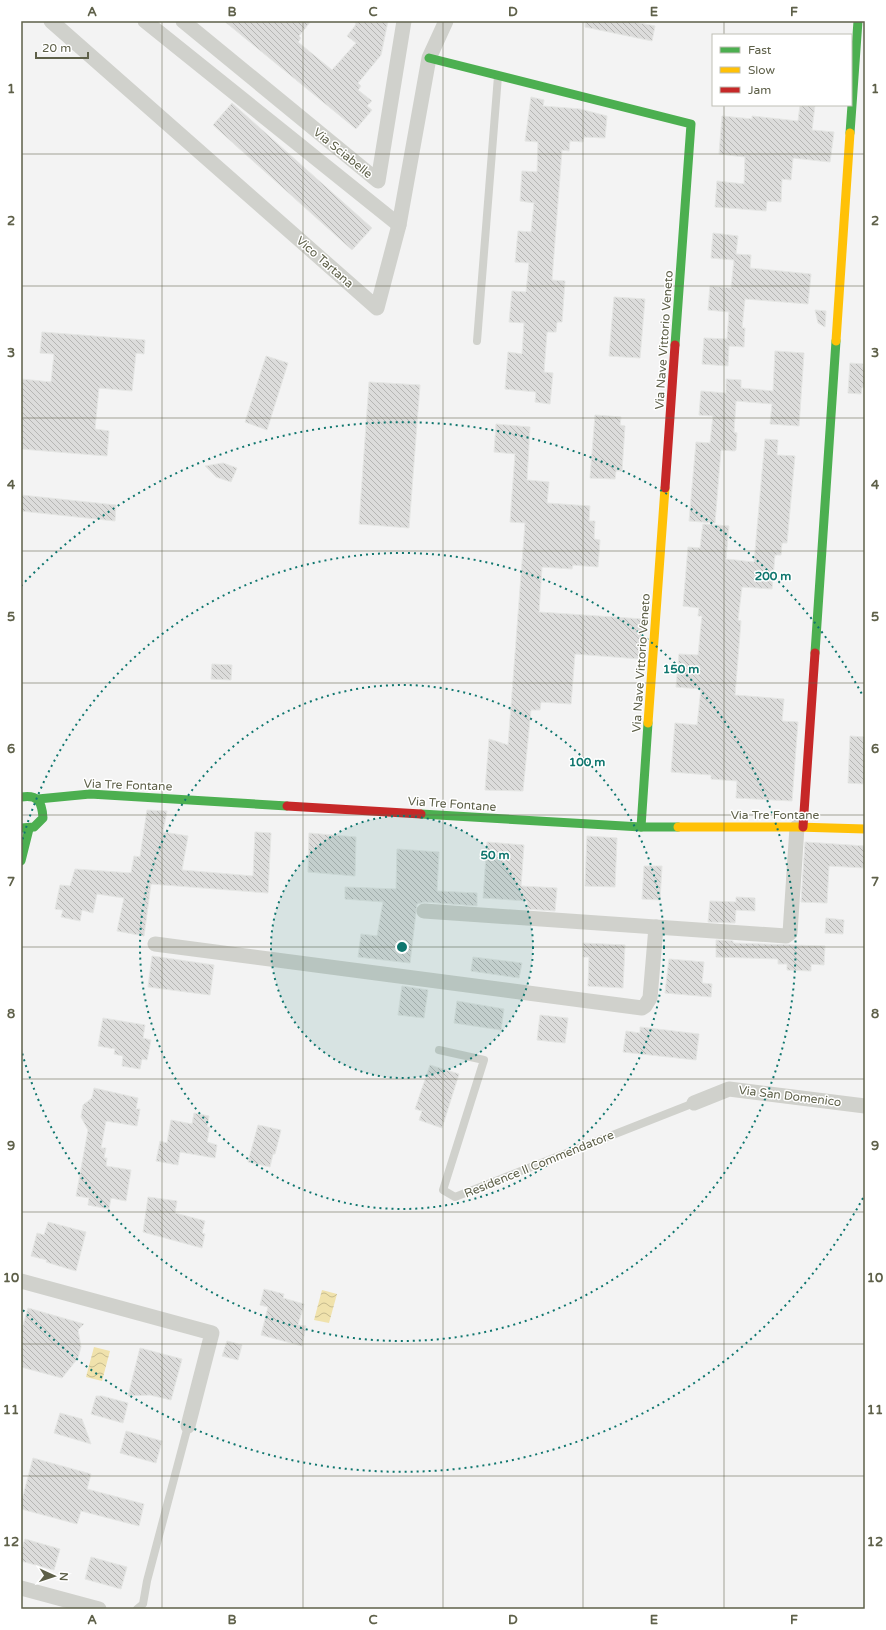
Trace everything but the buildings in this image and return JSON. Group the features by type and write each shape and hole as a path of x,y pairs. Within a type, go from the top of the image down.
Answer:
{"street":[{"name":"Vico Tartana","path":"51,21 377,308 399,224 429,58 446,21"},
{"name":"Via Sciabelle","path":"145,21 399,224"},
{"name":"Via Sciabelle","path":"183,21 378,181 404,21"},
{"path":"852,104 858,21"},
{"name":"Via Nave Vittorio Veneto","path":"429,58 691,124 641,827"},
{"path":"424,911 786,936 790,933 800,827 852,106"},
{"name":"Via Tre Fontane","path":"21,797 29,795 38,800 90,794 641,827 800,827 865,829"},
{"path":"21,861 25,828 39,823 42,818 42,806 38,800"},
{"path":"155,944 642,1008 650,998 656,927"},
{"name":"Via San Domenico","path":"694,1103 730,1089 865,1106"},
{"path":"21,1281 212,1333 188,1426"},
{"path":"21,1588 99,1609"}],"lane":[{"path":"477,341 498,75"},
{"name":"Residence Il Commendatore","path":"439,1050 484,1060 443,1190 455,1197 694,1103"},
{"path":"137,1609 143,1604 147,1581 188,1426"}],"water":[{"path":"322,1290 337,1294 329,1323 314,1320"},
{"path":"94,1347 110,1351 102,1381 86,1377"}],"traffic: fast":[{"path":"852,105 858,21"},
{"path":"429,58 691,124 675,345"},
{"path":"850,133 852,106"},
{"path":"815,653 836,341"},
{"path":"641,827 648,723"},
{"path":"38,799 90,794 287,806"},
{"path":"21,797 27,796 38,800 42,808 43,818 34,827 21,828"},
{"path":"421,814 641,827 678,827"},
{"path":"21,861 29,829"}],"traffic: slow":[{"path":"836,341 850,133"},
{"path":"648,723 665,488"},
{"path":"678,827 797,827 865,829"}],"traffic: jam":[{"path":"665,488 675,345"},
{"path":"803,827 815,653"},
{"path":"287,806 421,814"}]}
